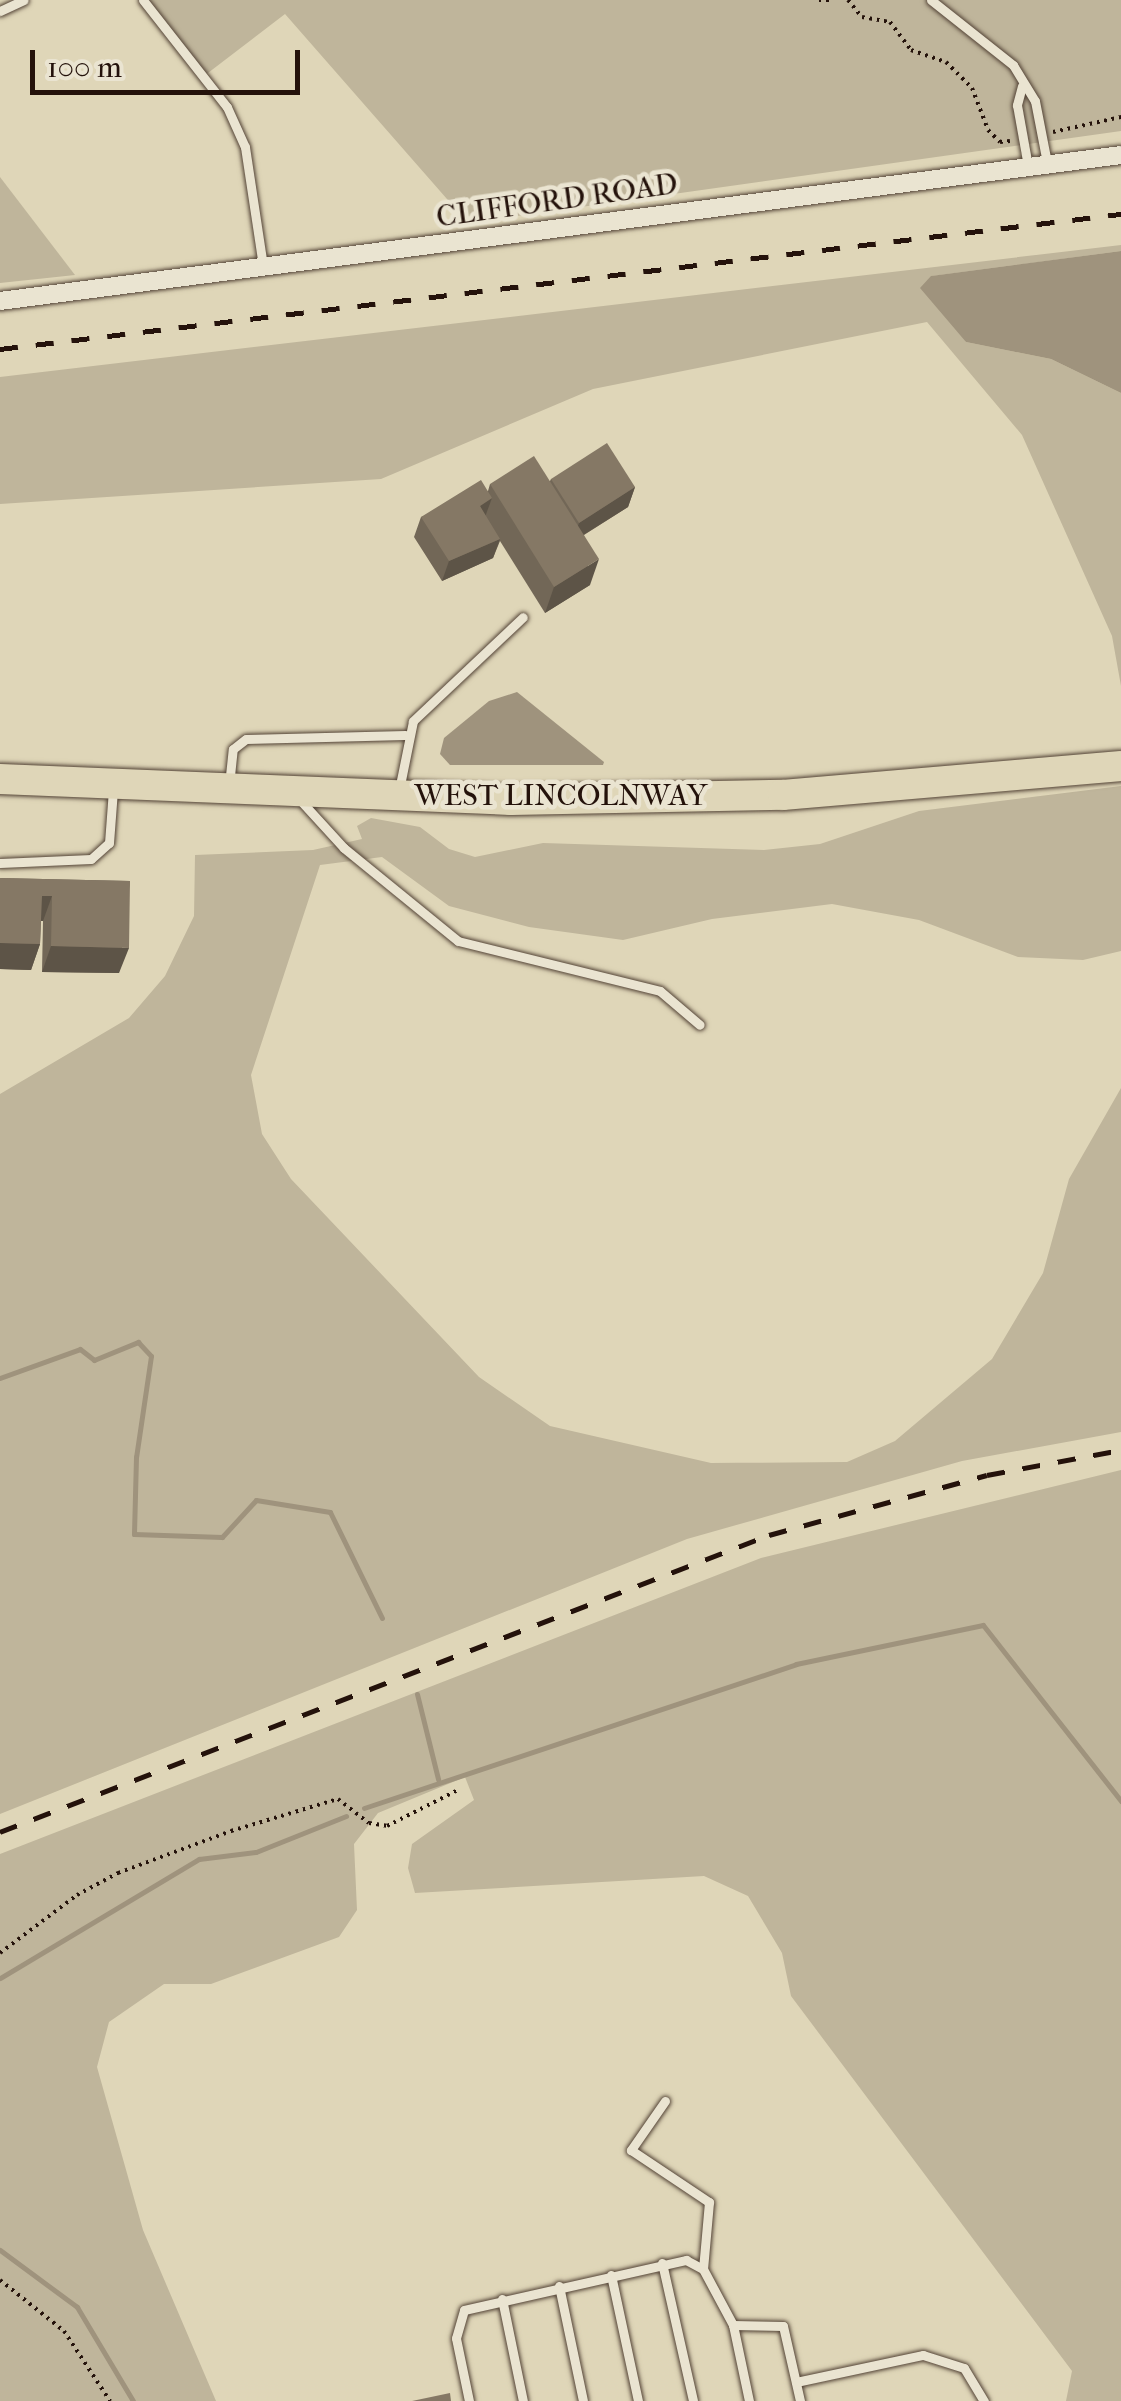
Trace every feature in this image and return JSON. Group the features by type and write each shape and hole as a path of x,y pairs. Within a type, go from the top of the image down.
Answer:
{"main road":[{"name":"WEST LINCOLNWAY","path":"0,779 511,800 782,795 1121,766"}],"street":[{"name":"CLIFFORD ROAD","path":"0,300 1121,155"}],"lane":[{"path":"0,11 24,0"},
{"path":"143,0 228,107 246,146 263,268"},
{"path":"931,0 1004,55 1035,102 1042,134 1038,165"},
{"path":"1022,86 1017,105 1024,140 1038,165"},
{"path":"398,795 406,735 523,617"},
{"path":"228,788 233,748 246,740 406,735"},
{"path":"0,863 92,859 109,843 114,782"},
{"path":"292,790 344,848 458,941 660,991 700,1025"},
{"path":"664,2101 631,2150 709,2202 703,2269"},
{"path":"469,2401 456,2338 459,2318 473,2305 662,2263 695,2261 733,2325 749,2401"},
{"path":"662,2263 693,2401"},
{"path":"611,2275 638,2401"},
{"path":"559,2286 583,2401"},
{"path":"502,2299 523,2401"},
{"path":"733,2325 783,2326 800,2401"},
{"path":"796,2382 923,2354 964,2368 984,2401"}],"path":[{"path":"819,0 830,0"},
{"path":"848,0 862,17 890,22 912,50 946,62 972,88 1000,142 1024,140"},
{"path":"1042,134 1121,117"},
{"path":"0,1953 118,1873 231,1831 338,1799 369,1824 387,1826 458,1790"},
{"path":"0,2280 64,2332 110,2401"}],"shaded area":[{"path":"143,0 1121,0 1121,131 468,223 285,14 204,76"},
{"path":"0,177 75,275 0,283"},
{"path":"1121,245 1121,251 932,276 966,342 1051,359 1121,393 1121,686 1112,636 1022,435 927,322 593,389 381,479 0,504 0,377"},
{"path":"1121,251 1121,393 1051,359 966,342 920,288 931,276"},
{"path":"517,692 603,765 450,765 440,754 444,738 489,701"},
{"path":"1121,786 1121,951 1083,960 1018,957 919,920 832,904 712,919 623,940 529,927 449,906 382,857 320,865 251,1075 262,1134 291,1179 479,1377 550,1426 711,1463 847,1462 895,1441 992,1359 1043,1273 1069,1179 1121,1088 1121,1432 962,1461 687,1539 0,1814 0,1094 129,1018 165,976 194,916 195,855 313,850 362,839 357,826 371,818 420,827 449,849 475,857 543,843 764,850 820,844 919,811"},
{"path":"1121,1470 1121,2401 1066,2401 1072,2371 791,1996 782,1953 748,1896 704,1876 415,1893 408,1868 412,1844 474,1800 465,1777 378,1813 354,1844 357,1910 339,1937 211,1984 164,1984 109,2022 97,2067 143,2230 216,2401 0,2401 0,1854 761,1558"}],"building":[{"path":"607,443 635,487 579,523 551,479"},
{"path":"534,456 599,559 554,587 490,484"},
{"path":"481,480 492,498 480,506 500,539 449,561 421,517"},
{"path":"0,878 130,881 129,948 51,946 52,896 42,896 40,944 0,943"},
{"path":"450,2393 451,2401 412,2401"}],"waterway":[{"path":"0,1378 80,1349 94,1360 138,1342 151,1356 136,1457 134,1534 222,1537 256,1500 330,1512 382,1618"},
{"path":"364,1808 796,1664 983,1625 1121,1801"},
{"path":"417,1694 438,1779"},
{"path":"0,1978 199,1859 256,1852 346,1816"},
{"path":"0,2250 77,2307 133,2401"}],"railway":[{"path":"0,349 1121,214"},
{"path":"0,1832 769,1535 987,1475 1121,1450"}]}
